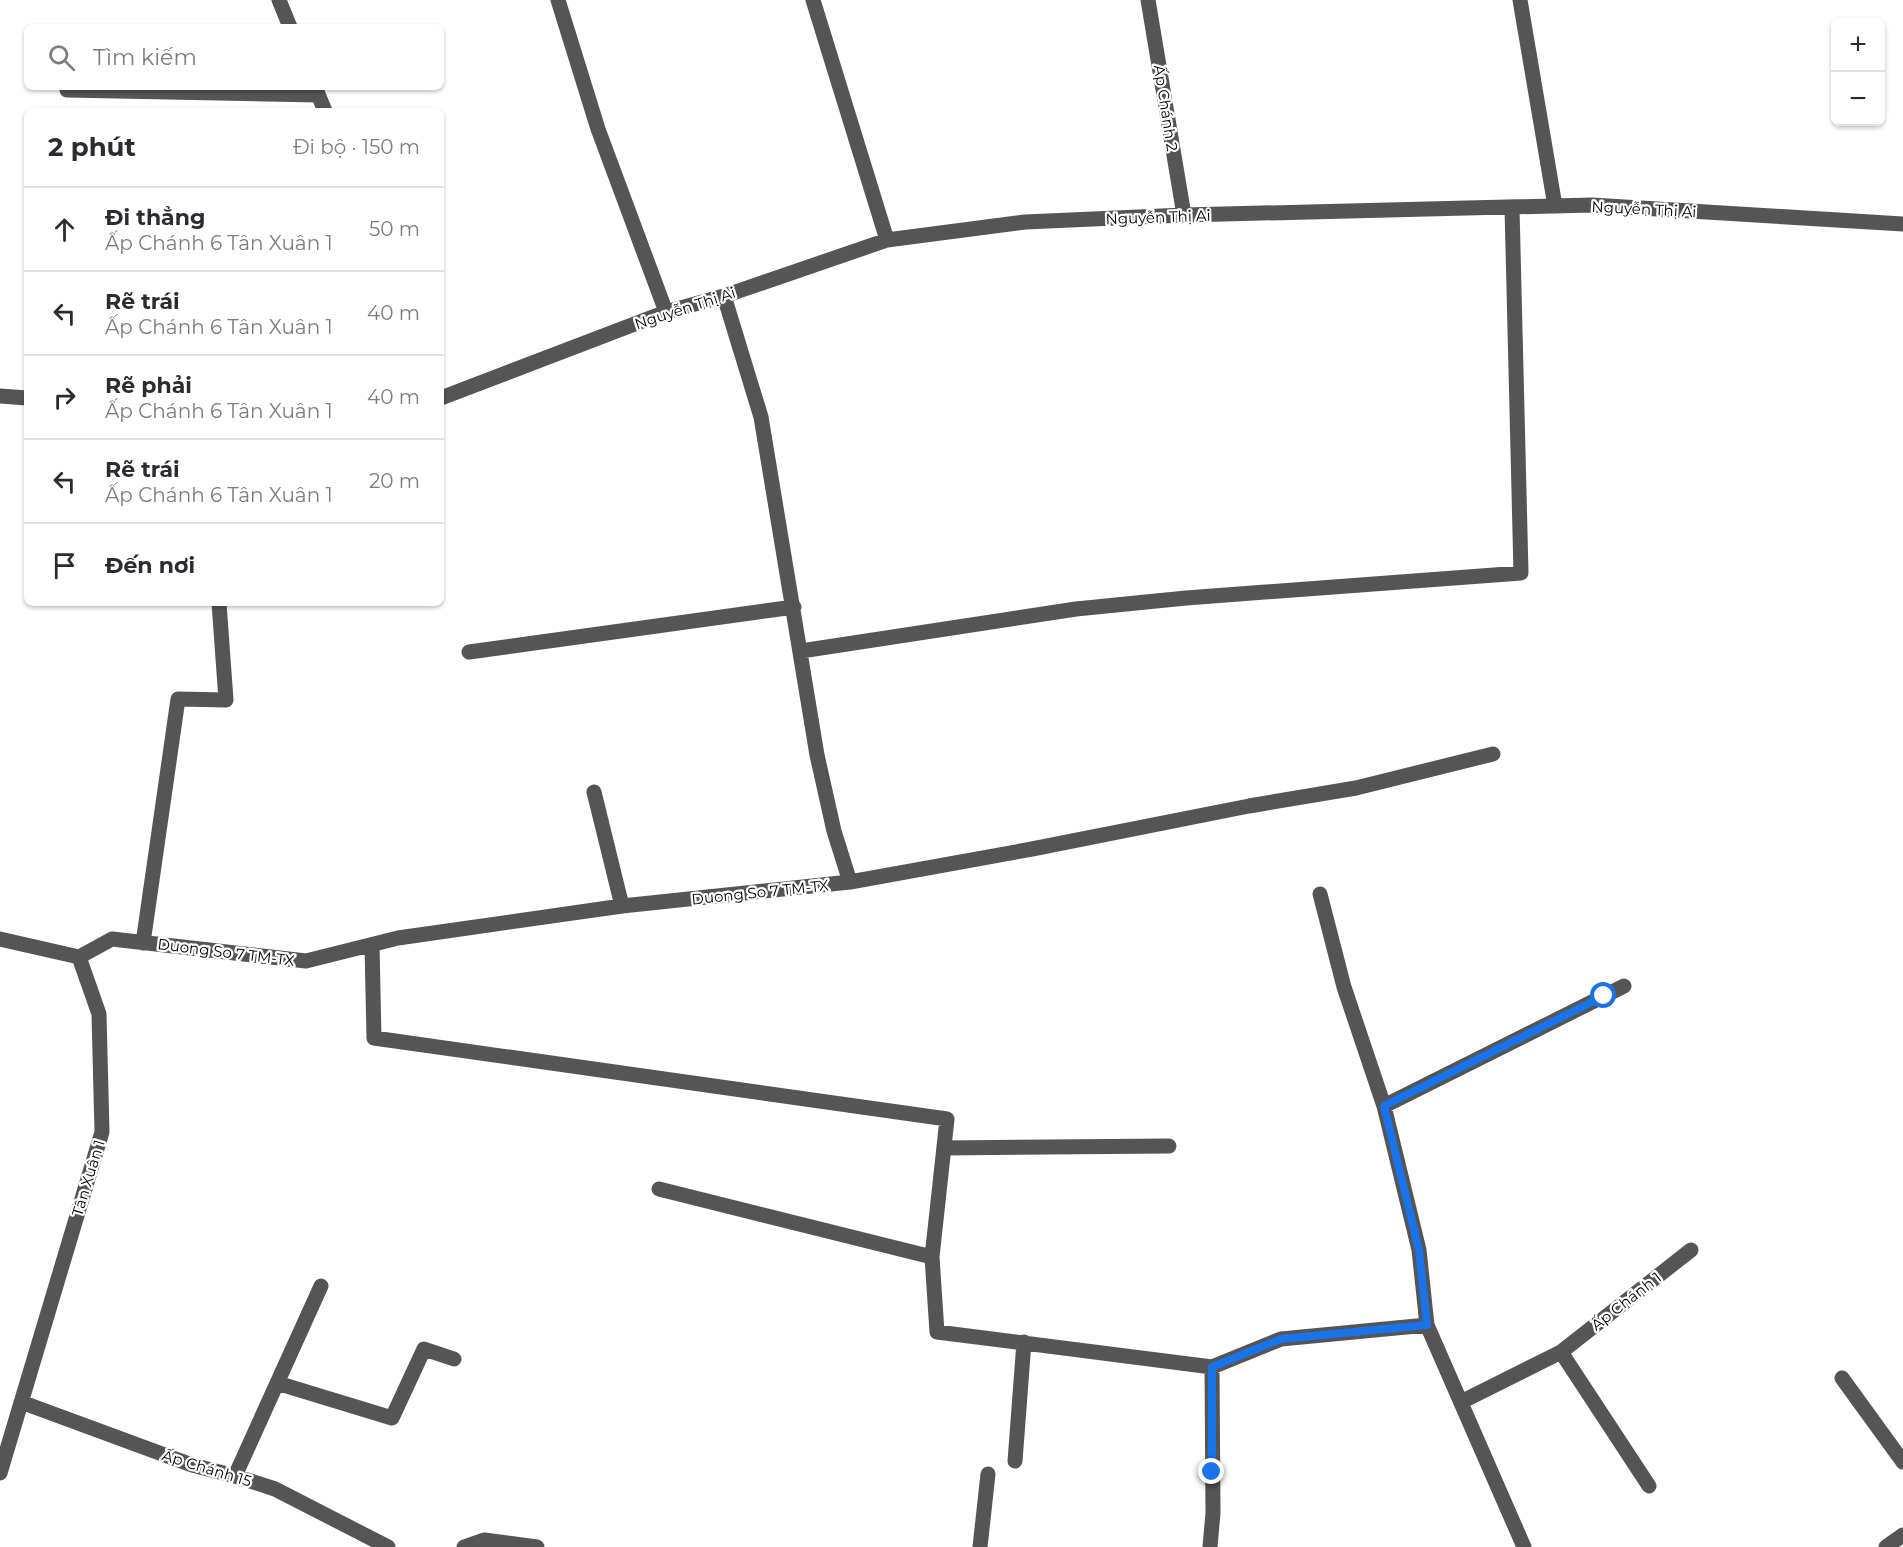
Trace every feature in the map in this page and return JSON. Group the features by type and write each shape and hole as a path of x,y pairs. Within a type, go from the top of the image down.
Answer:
{"street":[{"path":"279,0 289,24"},
{"path":"558,0 598,129 666,312"},
{"path":"813,0 887,240"},
{"name":"Ấp Chánh 2","path":"1148,0 1184,216"},
{"path":"1520,0 1555,206"},
{"path":"67,90 317,91 324,108"},
{"name":"Nguyễn Thị Ai","path":"444,397 666,312 724,296 887,240 1025,222 1592,205 1903,224"},
{"path":"801,651 1076,609 1186,598 1521,573 1512,208"},
{"name":"Duong So 7 TM-TX","path":"79,957 112,939 306,962 398,938 622,906 850,882 831,820 817,754 761,417 724,296"},
{"path":"0,396 24,398"},
{"path":"144,943 178,699 226,700 219,606"},
{"path":"469,652 794,607"},
{"path":"850,882 1249,806 1356,788 1493,754"},
{"path":"594,792 622,906"},
{"path":"1320,894 1344,987 1384,1106 1419,1250 1427,1325 1524,1547"},
{"path":"0,939 79,957"},
{"path":"372,945 374,1038 947,1119 932,1257 937,1332 1212,1367 1281,1339 1427,1325"},
{"name":"Tân Xuân 1","path":"0,1473 102,1132 99,1014 79,957"},
{"path":"1384,1106 1624,986"},
{"path":"944,1149 1169,1146"},
{"path":"659,1189 932,1257"},
{"name":"Ấp Chánh 1","path":"1461,1402 1561,1352 1691,1250"},
{"path":"235,1476 321,1286"},
{"path":"1015,1461 1024,1342"},
{"path":"277,1383 392,1418 424,1349 454,1359"},
{"path":"1561,1352 1649,1486"},
{"path":"1210,1547 1213,1513 1212,1367"},
{"path":"1842,1378 1903,1462"},
{"name":"Ấp Chánh 15","path":"21,1402 192,1465 275,1489 388,1547"},
{"path":"980,1547 988,1474"},
{"path":"1886,1547 1903,1535"},
{"path":"464,1547 484,1540 537,1547"}],"route":[{"path":"1212,1472 1212,1367 1281,1339 1427,1325 1419,1250 1384,1106 1604,996"}]}
